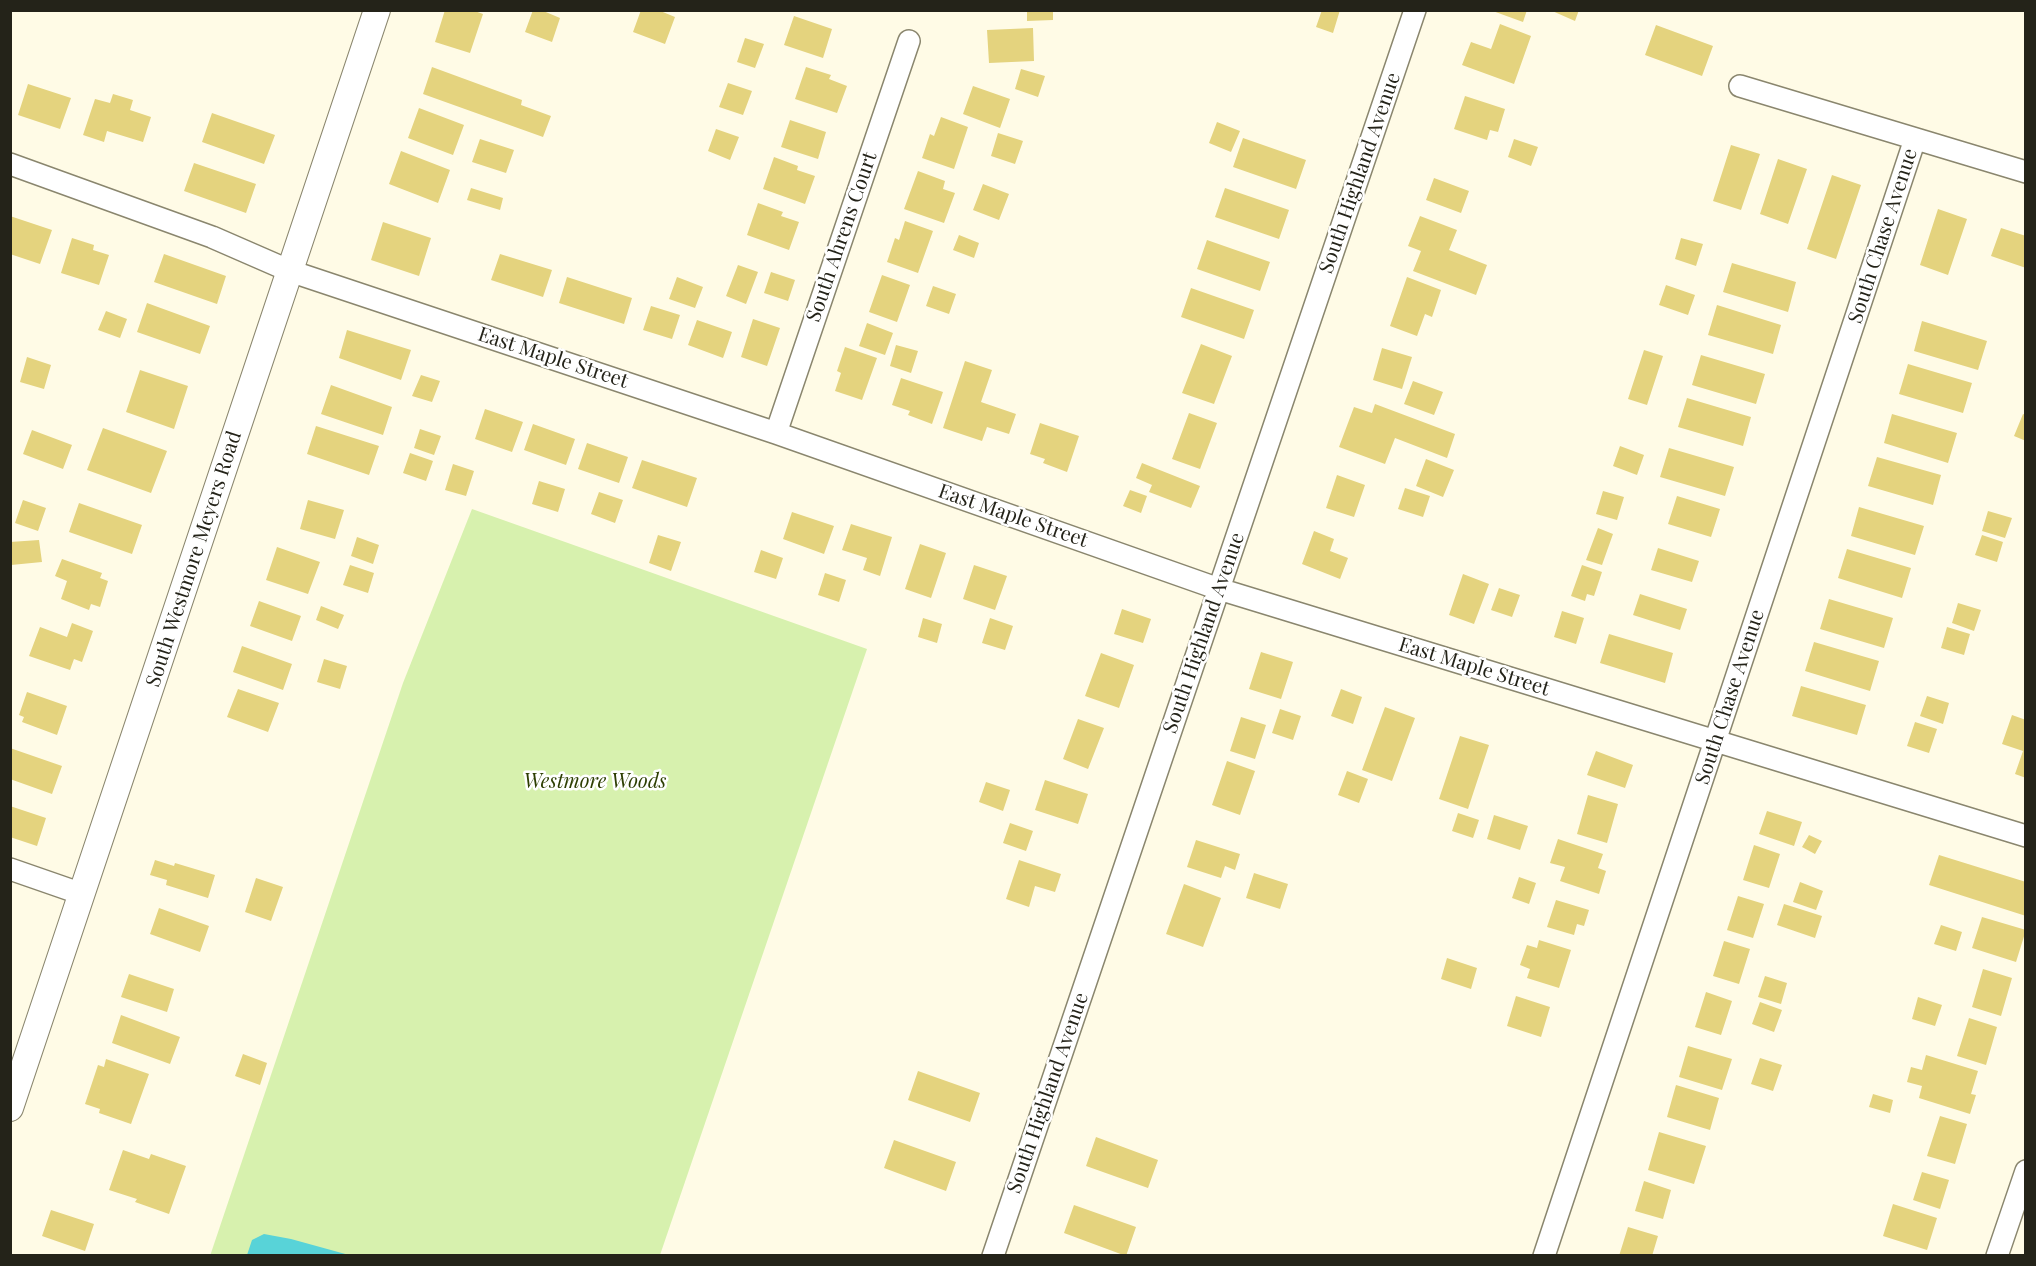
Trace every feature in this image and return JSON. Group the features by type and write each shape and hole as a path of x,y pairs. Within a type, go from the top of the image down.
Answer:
{"street":[{"name":"South Westmore Meyers Road","path":"10,1108 377,10"},
{"name":"South Highland Avenue","path":"993,1256 1415,10"},
{"name":"South Ahrens Court","path":"776,433 909,41"},
{"path":"1740,86 2025,172"},
{"name":"South Chase Avenue","path":"1544,1256 1915,139"},
{"name":"East Maple Street","path":"10,164 212,237 290,271 776,433 1219,589 2025,836"},
{"path":"10,869 82,894"},
{"path":"1997,1256 2025,1171"}],"green space":[{"name":"Westmore Woods","path":"472,509 867,649 660,1255 210,1256 403,683"}],"water":[{"path":"264,1234 349,1255 247,1255 252,1240"}],"building":[{"path":"445,10 472,10 483,14 470,53 435,42"},
{"path":"533,10 541,10 560,18 552,42 525,32"},
{"path":"641,10 658,10 675,17 665,44 633,32"},
{"path":"1027,10 1053,10 1053,20 1027,21"},
{"path":"1322,10 1340,10 1333,33 1316,27"},
{"path":"1490,10 1527,10 1523,22"},
{"path":"1550,10 1579,10 1575,21"},
{"path":"794,16 832,29 823,58 784,45"},
{"path":"1500,24 1531,36 1514,84 1462,65 1471,42 1491,49"},
{"path":"1656,25 1713,46 1702,76 1645,55"},
{"path":"1033,28 1034,61 989,63 987,30"},
{"path":"745,38 764,44 755,68 737,62"},
{"path":"432,67 522,100 521,105 551,116 543,137 423,94"},
{"path":"806,67 831,75 829,79 847,86 837,113 795,99"},
{"path":"1021,69 1045,76 1038,97 1015,89"},
{"path":"728,83 752,91 743,115 719,107"},
{"path":"28,84 71,98 60,129 18,115"},
{"path":"973,86 1010,99 1000,128 963,114"},
{"path":"113,94 133,100 130,110 151,117 143,142 107,131 104,142 83,135 95,99 110,103"},
{"path":"1465,96 1505,109 1498,132 1490,130 1487,140 1454,129"},
{"path":"419,108 464,125 453,155 408,138"},
{"path":"212,113 275,135 264,164 202,142"},
{"path":"941,117 968,127 954,169 922,158 930,134 934,136"},
{"path":"790,120 826,132 818,159 781,147"},
{"path":"1217,122 1240,131 1231,152 1209,143"},
{"path":"716,129 739,137 730,160 708,151"},
{"path":"998,133 1023,141 1015,164 991,156"},
{"path":"1243,138 1306,160 1296,189 1233,167"},
{"path":"480,139 514,150 506,173 472,162"},
{"path":"1514,139 1538,147 1531,166 1508,157"},
{"path":"1731,145 1760,154 1741,210 1713,201"},
{"path":"401,151 450,170 438,203 389,184"},
{"path":"774,157 798,166 797,170 815,176 805,204 763,189"},
{"path":"1778,159 1807,169 1788,224 1760,214"},
{"path":"194,163 256,184 246,213 184,191"},
{"path":"918,171 945,181 943,189 955,193 944,223 904,209"},
{"path":"1832,175 1861,185 1836,259 1807,249"},
{"path":"1434,178 1469,191 1461,213 1426,200"},
{"path":"983,184 1009,194 999,220 973,210"},
{"path":"471,188 503,198 500,210 467,200"},
{"path":"1225,188 1289,210 1279,239 1215,217"},
{"path":"758,203 783,212 781,216 799,222 789,250 747,235"},
{"path":"1938,209 1967,219 1948,275 1920,265"},
{"path":"10,216 52,230 40,264 10,254"},
{"path":"1420,216 1457,230 1449,250 1487,265 1476,295 1413,271 1421,251 1408,246"},
{"path":"905,221 933,231 918,273 887,262 895,238 899,240"},
{"path":"383,222 431,238 419,276 371,260"},
{"path":"2001,228 2026,236 2026,268 1991,256"},
{"path":"959,235 979,243 974,258 953,250"},
{"path":"72,238 94,245 93,250 109,255 99,285 61,273"},
{"path":"1681,238 1703,244 1696,266 1675,259"},
{"path":"1207,240 1270,262 1260,291 1197,269"},
{"path":"164,254 226,276 217,304 154,282"},
{"path":"500,254 552,270 543,297 491,280"},
{"path":"1732,263 1796,282 1788,312 1723,292"},
{"path":"738,265 758,272 746,304 726,296"},
{"path":"771,272 795,280 788,301 764,293"},
{"path":"882,275 910,285 897,322 869,312"},
{"path":"567,277 632,298 624,324 559,303"},
{"path":"677,277 703,287 695,308 669,299"},
{"path":"1407,277 1441,290 1432,317 1425,314 1417,336 1390,326"},
{"path":"1666,285 1695,295 1688,315 1659,305"},
{"path":"933,286 956,294 949,314 926,306"},
{"path":"1191,288 1254,310 1244,339 1181,317"},
{"path":"147,303 210,326 200,354 137,332"},
{"path":"1717,305 1781,325 1773,354 1708,335"},
{"path":"651,306 680,315 672,339 643,330"},
{"path":"106,311 127,319 120,338 98,330"},
{"path":"753,319 780,328 767,366 741,357"},
{"path":"697,320 732,332 723,358 688,345"},
{"path":"1922,321 1987,341 1978,370 1914,351"},
{"path":"867,323 893,333 885,355 859,346"},
{"path":"347,330 411,350 401,380 339,358"},
{"path":"1201,344 1232,356 1214,404 1182,393"},
{"path":"896,345 918,351 911,373 890,366"},
{"path":"845,347 877,358 862,400 835,391 841,373 837,371"},
{"path":"1382,348 1412,357 1402,389 1373,380"},
{"path":"1644,350 1663,356 1647,405 1628,399"},
{"path":"1701,355 1765,374 1756,404 1692,385"},
{"path":"27,357 51,365 44,389 20,382"},
{"path":"965,361 992,370 981,402 1016,414 1009,434 987,427 982,441 943,428"},
{"path":"1908,364 1972,383 1963,413 1899,394"},
{"path":"140,370 188,386 174,429 126,412"},
{"path":"421,375 440,381 432,402 412,396"},
{"path":"901,378 943,392 932,424 908,415 910,411 892,405"},
{"path":"1413,381 1443,392 1434,415 1404,404"},
{"path":"331,385 392,407 383,435 321,414"},
{"path":"1687,398 1751,417 1743,446 1678,427"},
{"path":"1375,404 1455,434 1447,458 1395,438 1385,464 1339,447 1354,407 1372,413"},
{"path":"485,409 523,422 512,452 475,439"},
{"path":"1189,413 1217,423 1200,469 1172,459"},
{"path":"1892,414 1957,433 1948,463 1884,443"},
{"path":"2023,414 2026,415 2026,441 2014,436"},
{"path":"1040,423 1079,436 1067,472 1043,463 1045,459 1030,454"},
{"path":"533,424 575,439 566,465 524,450"},
{"path":"316,426 379,446 369,475 307,454"},
{"path":"103,428 167,451 151,493 87,470"},
{"path":"420,429 441,436 434,455 414,448"},
{"path":"32,430 72,445 63,469 23,454"},
{"path":"587,443 628,457 619,483 578,469"},
{"path":"1620,446 1644,455 1637,475 1613,466"},
{"path":"1669,448 1734,467 1725,496 1660,477"},
{"path":"410,453 433,461 426,481 403,473"},
{"path":"1877,457 1941,475 1933,505 1868,486"},
{"path":"1426,459 1454,470 1443,497 1416,486"},
{"path":"642,460 697,478 687,507 632,488"},
{"path":"1142,463 1200,486 1191,508 1149,492 1152,485 1136,478"},
{"path":"453,464 474,471 466,496 445,490"},
{"path":"1337,475 1365,485 1354,517 1326,508"},
{"path":"539,481 565,489 558,512 532,504"},
{"path":"1405,488 1430,496 1423,517 1398,509"},
{"path":"1130,490 1147,496 1141,513 1123,506"},
{"path":"1603,491 1624,497 1617,520 1596,514"},
{"path":"599,492 623,500 615,523 591,514"},
{"path":"1677,496 1720,509 1711,537 1668,524"},
{"path":"23,500 46,508 38,531 15,523"},
{"path":"308,500 344,510 335,539 300,529"},
{"path":"79,503 142,525 132,554 69,532"},
{"path":"1859,507 1924,526 1915,555 1851,536"},
{"path":"1988,511 2012,518 2005,538 1982,531"},
{"path":"792,512 834,526 824,554 783,539"},
{"path":"851,524 892,537 880,576 863,570 867,558 842,550"},
{"path":"1598,528 1613,534 1602,565 1586,560"},
{"path":"1314,531 1334,539 1330,551 1348,558 1340,579 1302,564"},
{"path":"658,535 681,542 671,571 649,563"},
{"path":"1982,535 2003,542 1997,562 1975,555"},
{"path":"357,537 379,545 373,564 351,556"},
{"path":"39,540 42,562 11,565 10,542"},
{"path":"920,544 946,553 931,598 905,589"},
{"path":"277,547 320,562 308,594 266,580"},
{"path":"1658,548 1699,561 1692,582 1651,570"},
{"path":"1847,549 1911,568 1902,598 1838,578"},
{"path":"761,550 783,558 776,579 754,572"},
{"path":"62,559 102,573 100,578 108,581 100,607 91,604 89,610 61,599 67,581 55,576"},
{"path":"350,565 374,573 368,593 343,585"},
{"path":"974,565 1007,576 995,610 963,599"},
{"path":"1582,565 1602,572 1594,596 1587,594 1585,601 1571,596"},
{"path":"825,573 846,580 839,602 818,595"},
{"path":"1463,574 1489,584 1474,624 1449,615"},
{"path":"1499,588 1520,595 1512,617 1491,610"},
{"path":"1640,594 1687,609 1680,630 1633,615"},
{"path":"1829,599 1893,618 1884,648 1820,629"},
{"path":"259,601 301,616 292,641 250,626"},
{"path":"1958,603 1981,610 1974,631 1952,623"},
{"path":"321,606 344,615 338,629 316,620"},
{"path":"1122,609 1151,619 1143,643 1114,634"},
{"path":"1562,611 1584,618 1576,644 1554,637"},
{"path":"923,618 942,624 937,643 918,637"},
{"path":"990,618 1013,626 1005,650 982,643"},
{"path":"72,623 93,631 82,662 74,659 70,670 29,656 40,627 67,637"},
{"path":"1947,627 1970,634 1964,655 1941,648"},
{"path":"1609,634 1673,653 1665,683 1600,663"},
{"path":"1814,642 1879,661 1870,691 1805,671"},
{"path":"242,646 292,664 283,690 233,672"},
{"path":"1261,652 1293,662 1281,699 1249,689"},
{"path":"1101,653 1134,665 1119,708 1085,696"},
{"path":"324,659 347,666 340,689 317,682"},
{"path":"1801,686 1866,705 1857,735 1792,716"},
{"path":"238,689 279,703 268,732 227,717"},
{"path":"1341,689 1362,697 1353,724 1331,716"},
{"path":"27,692 67,706 57,735 22,722 24,717 19,715"},
{"path":"1927,696 1949,703 1943,724 1920,716"},
{"path":"1385,707 1415,718 1392,781 1362,770"},
{"path":"1280,709 1301,716 1293,740 1272,733"},
{"path":"2012,715 2026,720 2026,778 2015,774 2023,751 2002,744"},
{"path":"1241,717 1266,725 1255,759 1230,751"},
{"path":"1078,719 1104,728 1088,769 1063,759"},
{"path":"1915,722 1937,729 1929,753 1907,746"},
{"path":"1460,736 1489,745 1468,809 1439,799"},
{"path":"10,748 62,766 52,794 10,779"},
{"path":"1596,751 1633,765 1625,788 1587,775"},
{"path":"1227,761 1255,771 1240,815 1212,805"},
{"path":"1347,771 1368,779 1359,803 1338,795"},
{"path":"1045,780 1088,794 1078,824 1035,810"},
{"path":"986,782 1010,790 1003,811 979,802"},
{"path":"1588,795 1618,804 1607,843 1577,834"},
{"path":"10,806 46,818 37,846 10,837"},
{"path":"1767,811 1802,822 1794,846 1759,834"},
{"path":"1458,813 1479,820 1473,838 1452,831"},
{"path":"1494,815 1528,826 1520,850 1487,839"},
{"path":"1010,823 1033,831 1026,851 1003,843"},
{"path":"1809,835 1822,841 1815,854 1802,847"},
{"path":"1558,839 1603,854 1598,868 1606,871 1599,894 1560,881 1565,867 1550,863"},
{"path":"1196,840 1240,854 1235,870 1225,866 1221,878 1187,867"},
{"path":"1754,845 1780,854 1769,888 1743,880"},
{"path":"1939,855 2026,882 2026,916 1929,885"},
{"path":"155,860 174,866 175,863 215,875 208,898 166,885 167,880 150,875"},
{"path":"1019,860 1061,874 1055,892 1035,886 1029,907 1006,899"},
{"path":"1254,873 1288,884 1280,909 1246,898"},
{"path":"1519,877 1536,883 1529,904 1512,898"},
{"path":"256,878 283,887 271,921 245,912"},
{"path":"1800,882 1823,891 1816,910 1793,902"},
{"path":"1184,884 1221,898 1203,947 1166,934"},
{"path":"1738,896 1764,904 1753,938 1727,930"},
{"path":"1556,900 1589,910 1584,926 1577,924 1574,935 1547,927"},
{"path":"1784,904 1822,916 1815,938 1777,925"},
{"path":"159,908 209,926 200,952 150,934"},
{"path":"1982,917 2026,930 2016,962 1972,948"},
{"path":"1941,925 1962,932 1956,951 1934,944"},
{"path":"1539,940 1571,950 1559,988 1527,978 1530,969 1520,965 1527,945 1537,948"},
{"path":"1724,941 1750,949 1739,984 1713,976"},
{"path":"1447,958 1477,968 1471,989 1441,979"},
{"path":"1983,969 2012,978 2001,1016 1972,1007"},
{"path":"129,974 174,989 167,1012 121,997"},
{"path":"1765,976 1787,983 1781,1004 1758,997"},
{"path":"1706,992 1732,1001 1721,1035 1695,1027"},
{"path":"1516,996 1550,1007 1541,1037 1507,1026"},
{"path":"1918,997 1942,1005 1935,1026 1912,1019"},
{"path":"1760,1002 1782,1010 1774,1032 1752,1024"},
{"path":"121,1015 180,1037 170,1064 112,1043"},
{"path":"1969,1018 1997,1027 1986,1065 1957,1056"},
{"path":"1688,1046 1732,1059 1722,1090 1679,1077"},
{"path":"243,1054 267,1063 260,1085 235,1076"},
{"path":"1926,1055 1978,1071 1971,1094 1976,1095 1970,1114 1919,1098 1922,1086 1907,1082 1911,1067 1922,1070"},
{"path":"1760,1058 1782,1065 1773,1091 1751,1084"},
{"path":"106,1059 149,1074 131,1124 99,1113 100,1109 85,1104 98,1065 104,1067"},
{"path":"918,1071 980,1093 970,1122 908,1100"},
{"path":"1676,1085 1719,1098 1710,1130 1667,1117"},
{"path":"1873,1094 1893,1100 1890,1113 1869,1107"},
{"path":"1940,1116 1967,1124 1955,1164 1927,1156"},
{"path":"1659,1132 1706,1146 1694,1184 1648,1170"},
{"path":"1096,1137 1158,1160 1148,1188 1086,1166"},
{"path":"894,1140 956,1162 946,1191 884,1168"},
{"path":"123,1150 149,1159 151,1154 186,1166 169,1214 135,1202 137,1199 109,1190"},
{"path":"1922,1172 1949,1180 1940,1209 1913,1200"},
{"path":"1644,1181 1671,1190 1663,1219 1635,1211"},
{"path":"1893,1204 1937,1218 1927,1250 1883,1236"},
{"path":"1074,1205 1136,1227 1126,1256 1064,1233"},
{"path":"51,1210 94,1224 85,1251 42,1236"},
{"path":"1628,1227 1658,1236 1652,1256 1619,1256"}]}
